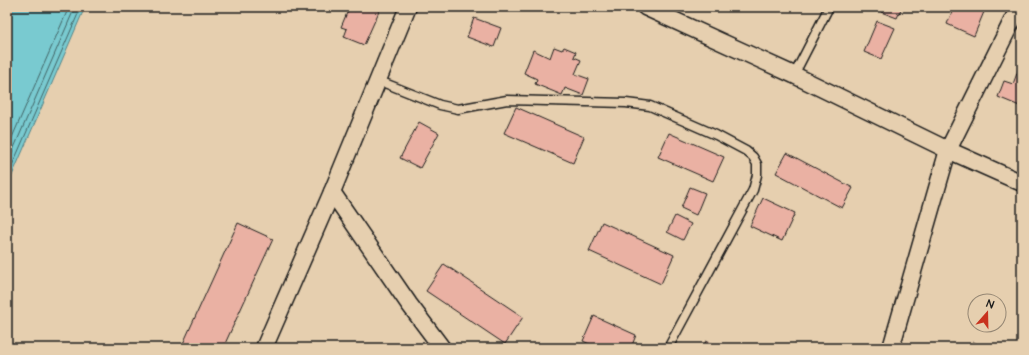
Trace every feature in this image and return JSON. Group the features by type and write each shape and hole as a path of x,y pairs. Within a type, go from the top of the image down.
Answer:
{"street":[{"path":"264,348 332,192 408,7"},
{"path":"645,7 667,12 948,150 1022,183"},
{"path":"891,348 948,150 1019,7"},
{"path":"332,192 409,304 442,348"}],"lane":[{"path":"794,75 829,7"},
{"path":"377,80 440,105 458,109 507,100 626,103 650,106 735,144 753,157 757,164 758,175 753,190 668,348"}],"water":[{"path":"7,7 85,7 7,187"}],"building":[{"path":"356,7 381,7 364,45 344,37 347,29 341,27 349,8 355,11"},
{"path":"883,7 902,7 897,18 881,12"},
{"path":"954,7 986,7 974,36 947,24"},
{"path":"474,18 501,28 494,47 467,37"},
{"path":"877,21 895,28 881,59 864,52"},
{"path":"554,47 562,50 564,47 576,52 574,57 581,60 575,74 589,79 583,95 565,88 562,95 535,84 537,79 524,73 533,50 550,58"},
{"path":"1019,68 1022,69 1022,107 998,97 1004,81 1013,84"},
{"path":"516,107 584,137 573,163 504,133"},
{"path":"419,122 439,133 420,168 400,158"},
{"path":"669,133 724,157 713,181 658,157"},
{"path":"787,153 853,188 842,208 776,173"},
{"path":"690,187 705,193 696,215 681,208"},
{"path":"763,198 795,213 782,241 750,226"},
{"path":"675,216 691,224 683,240 667,232"},
{"path":"602,222 674,255 661,284 589,251"},
{"path":"238,223 273,239 223,348 181,348"},
{"path":"444,264 523,317 505,344 426,291"},
{"path":"594,316 636,335 631,348 598,348 583,341"},
{"path":"706,341 721,348 703,348"},
{"path":"973,342 986,348 970,348"}]}
